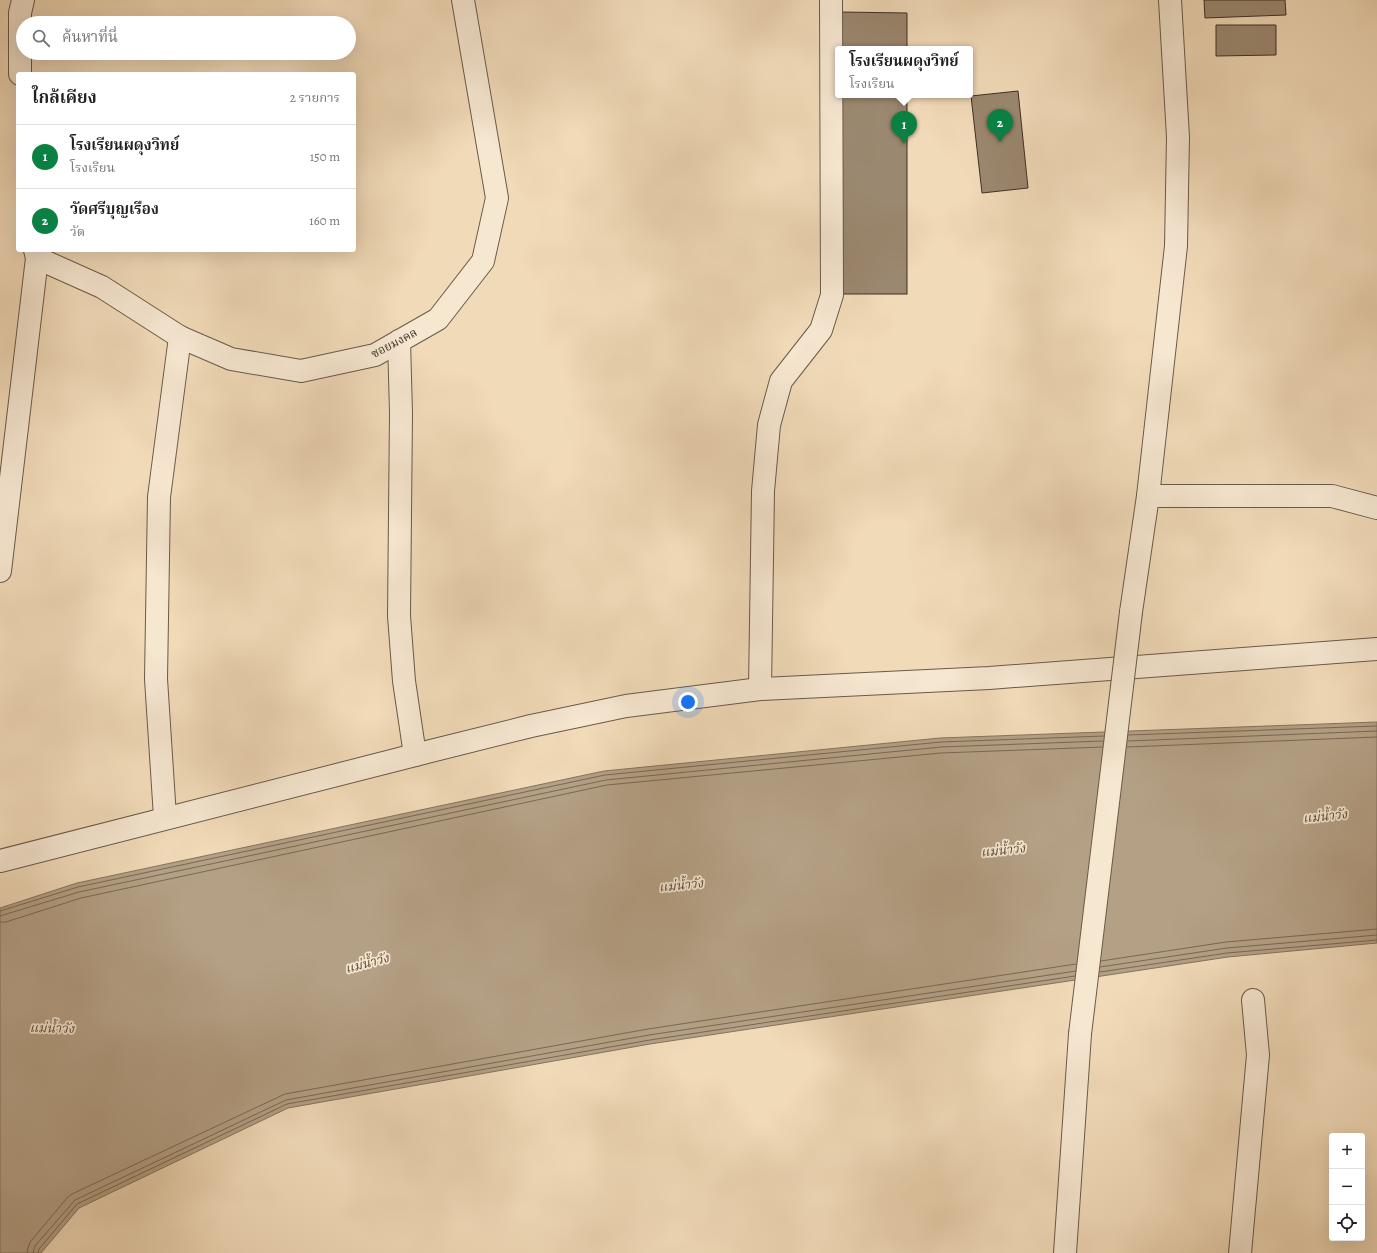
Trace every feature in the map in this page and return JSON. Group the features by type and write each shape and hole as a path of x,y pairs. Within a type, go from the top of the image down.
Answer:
{"street":[{"path":"20,16 23,0"},
{"name":"ซอยมงคล","path":"36,254 102,287 180,337 230,358 301,371 375,355 438,319 483,261 497,198 463,0"},
{"path":"760,689 763,491 769,425 781,381 821,330 832,294 831,0"},
{"path":"1065,1253 1080,1034 1131,612 1148,496 1176,246 1178,137 1170,0"},
{"path":"20,60 20,72"},
{"path":"0,571 36,254"},
{"path":"165,818 156,679 159,496 180,337"},
{"path":"399,341 401,413 399,616 404,681 415,754"},
{"path":"1148,496 1332,496 1377,508"},
{"path":"0,861 415,754 531,726 626,706 760,689 989,678 1377,649"},
{"path":"1240,1253 1258,1055 1253,1000"}],"water":[{"name":"แม่น้ำวัง","path":"1377,722 1377,943 1228,957 650,1044 288,1108 79,1208 41,1253 0,1253 0,908 77,883 604,771 940,738"}],"building":[{"path":"1204,0 1285,0 1286,15 1205,18"},
{"path":"841,12 907,13 907,46 841,46"},
{"path":"1216,25 1276,25 1276,55 1216,56"},
{"path":"1018,91 1028,188 982,193 971,98 973,98 973,96"},
{"path":"841,98 907,98 907,294 841,294"}],"place":[{"name":"วัดศรีบุญเรือง","path":"1000,142"},
{"name":"โรงเรียนผดุงวิทย์","path":"904,144"}]}
